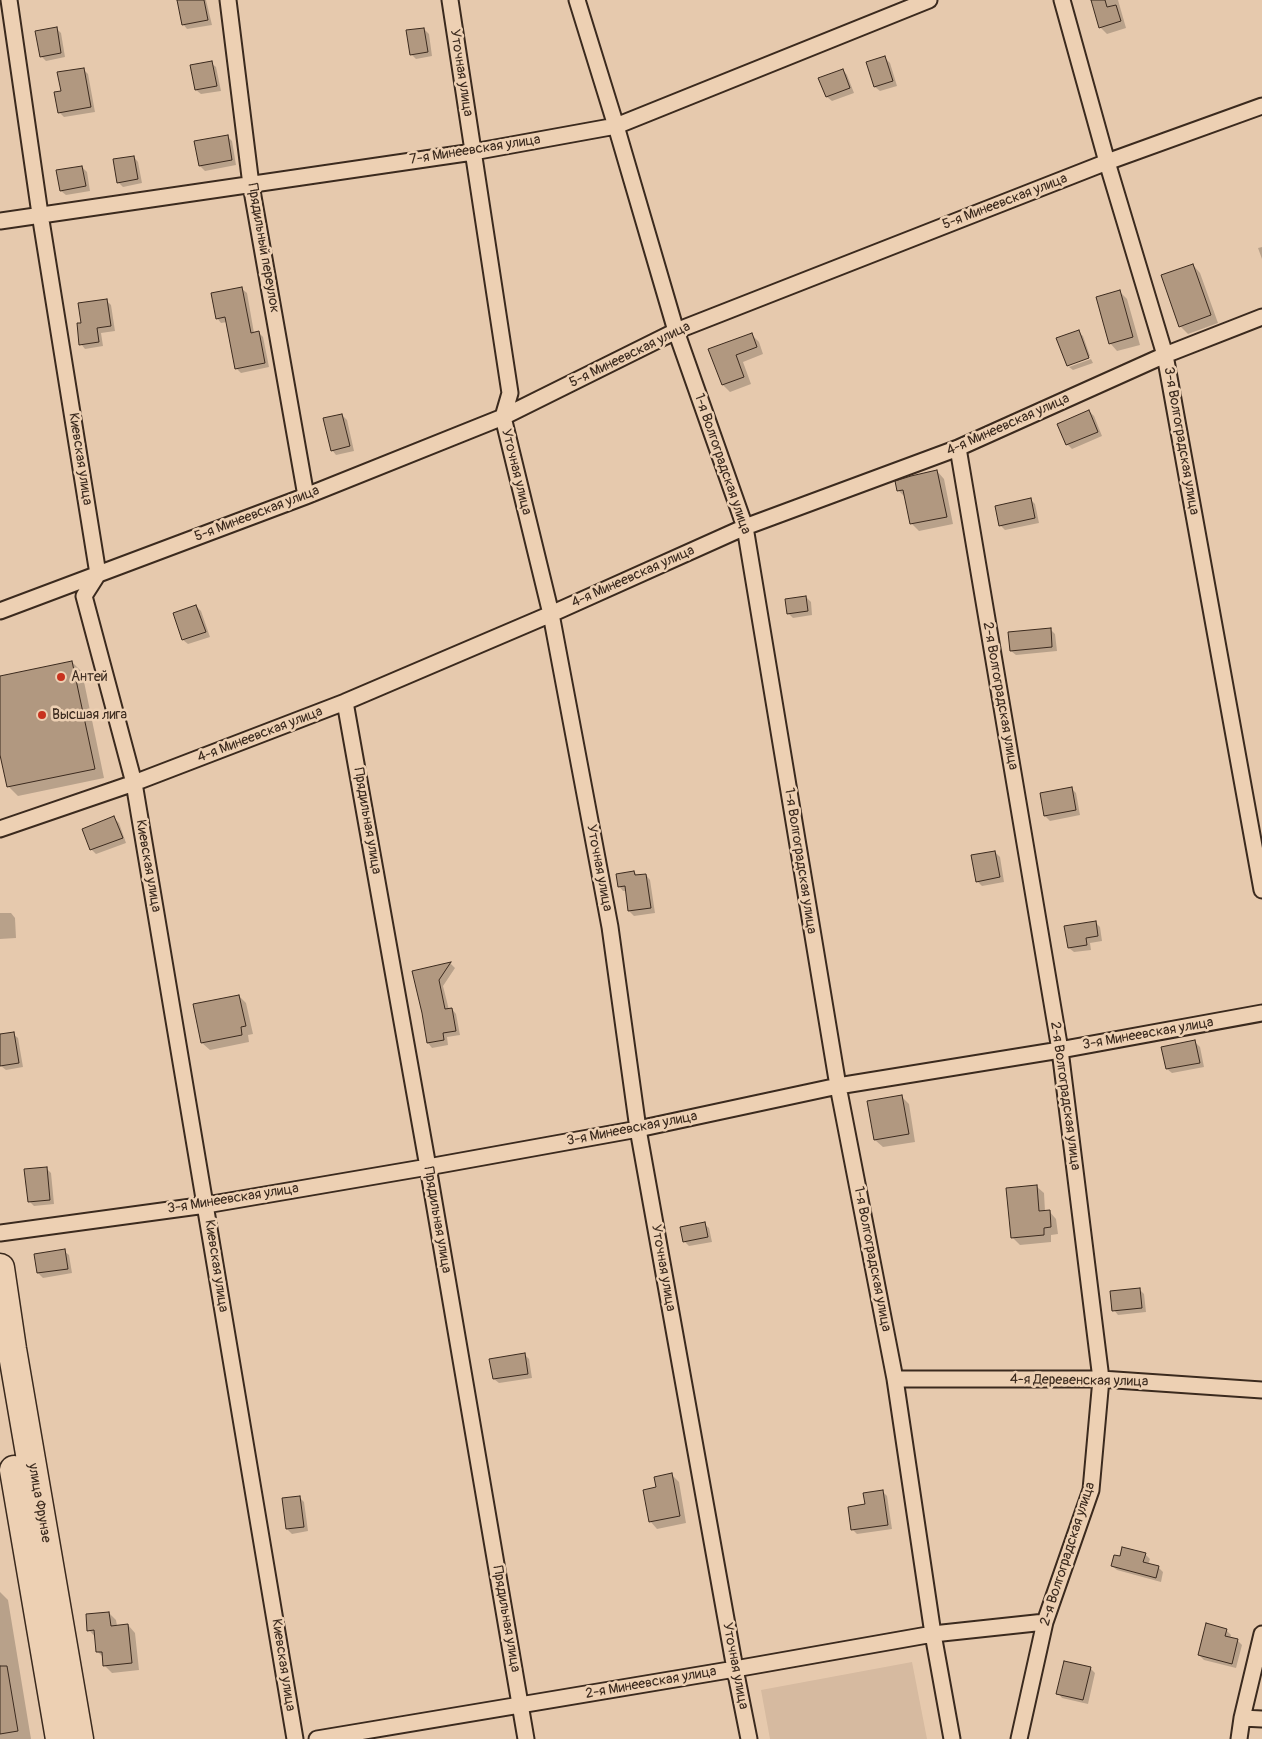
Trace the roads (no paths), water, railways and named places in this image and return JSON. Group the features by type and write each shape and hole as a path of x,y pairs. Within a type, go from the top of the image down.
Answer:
{"highway":[{"name":"улица Фрунзе","path":"0,1268 12,1349 79,1739"},
{"name":"улица Фрунзе","path":"0,1375 21,1512 60,1739"}],"street":[{"name":"Киевская улица","path":"9,0 40,214 98,574 84,596 134,783 295,1739"},
{"name":"Прядильный переулок","path":"228,0 251,184 306,496"},
{"name":"Уточная улица","path":"450,0 510,393 503,417 551,614 610,927 638,1129 749,1739"},
{"name":"1-я Волгоградская улица","path":"577,0 676,331 745,527 838,1086 895,1379 933,1634 952,1739"},
{"name":"7-я Минеевская улица","path":"0,221 473,152 616,126 929,0"},
{"name":"3-я Волгоградская улица","path":"1062,0 1165,356 1262,890"},
{"name":"5-я Минеевская улица","path":"0,611 306,496 503,417 676,331 1108,162 1262,106"},
{"name":"4-я Минеевская улица","path":"0,829 134,783 345,702 551,614 745,527 958,448 1165,356 1262,317"},
{"name":"2-я Волгоградская улица","path":"958,448 1060,1050 1101,1379 1092,1490 1045,1622 1019,1739"},
{"name":"Прядильная улица","path":"345,702 428,1167 526,1739"},
{"name":"3-я Минеевская улица","path":"0,1233 206,1205 428,1167 638,1129 838,1086 1060,1050 1262,1013"},
{"name":"4-я Деревенская улица","path":"895,1379 1101,1379 1262,1390"},
{"name":"2-я Минеевская улица","path":"317,1739 933,1634 1045,1622"},
{"path":"1239,1739 1242,1718 1262,1634"},
{"path":"1242,1718 1262,1719"}],"place":[{"name":"Антей","path":"61,677"},
{"name":"Высшая лига","path":"42,715"}]}
